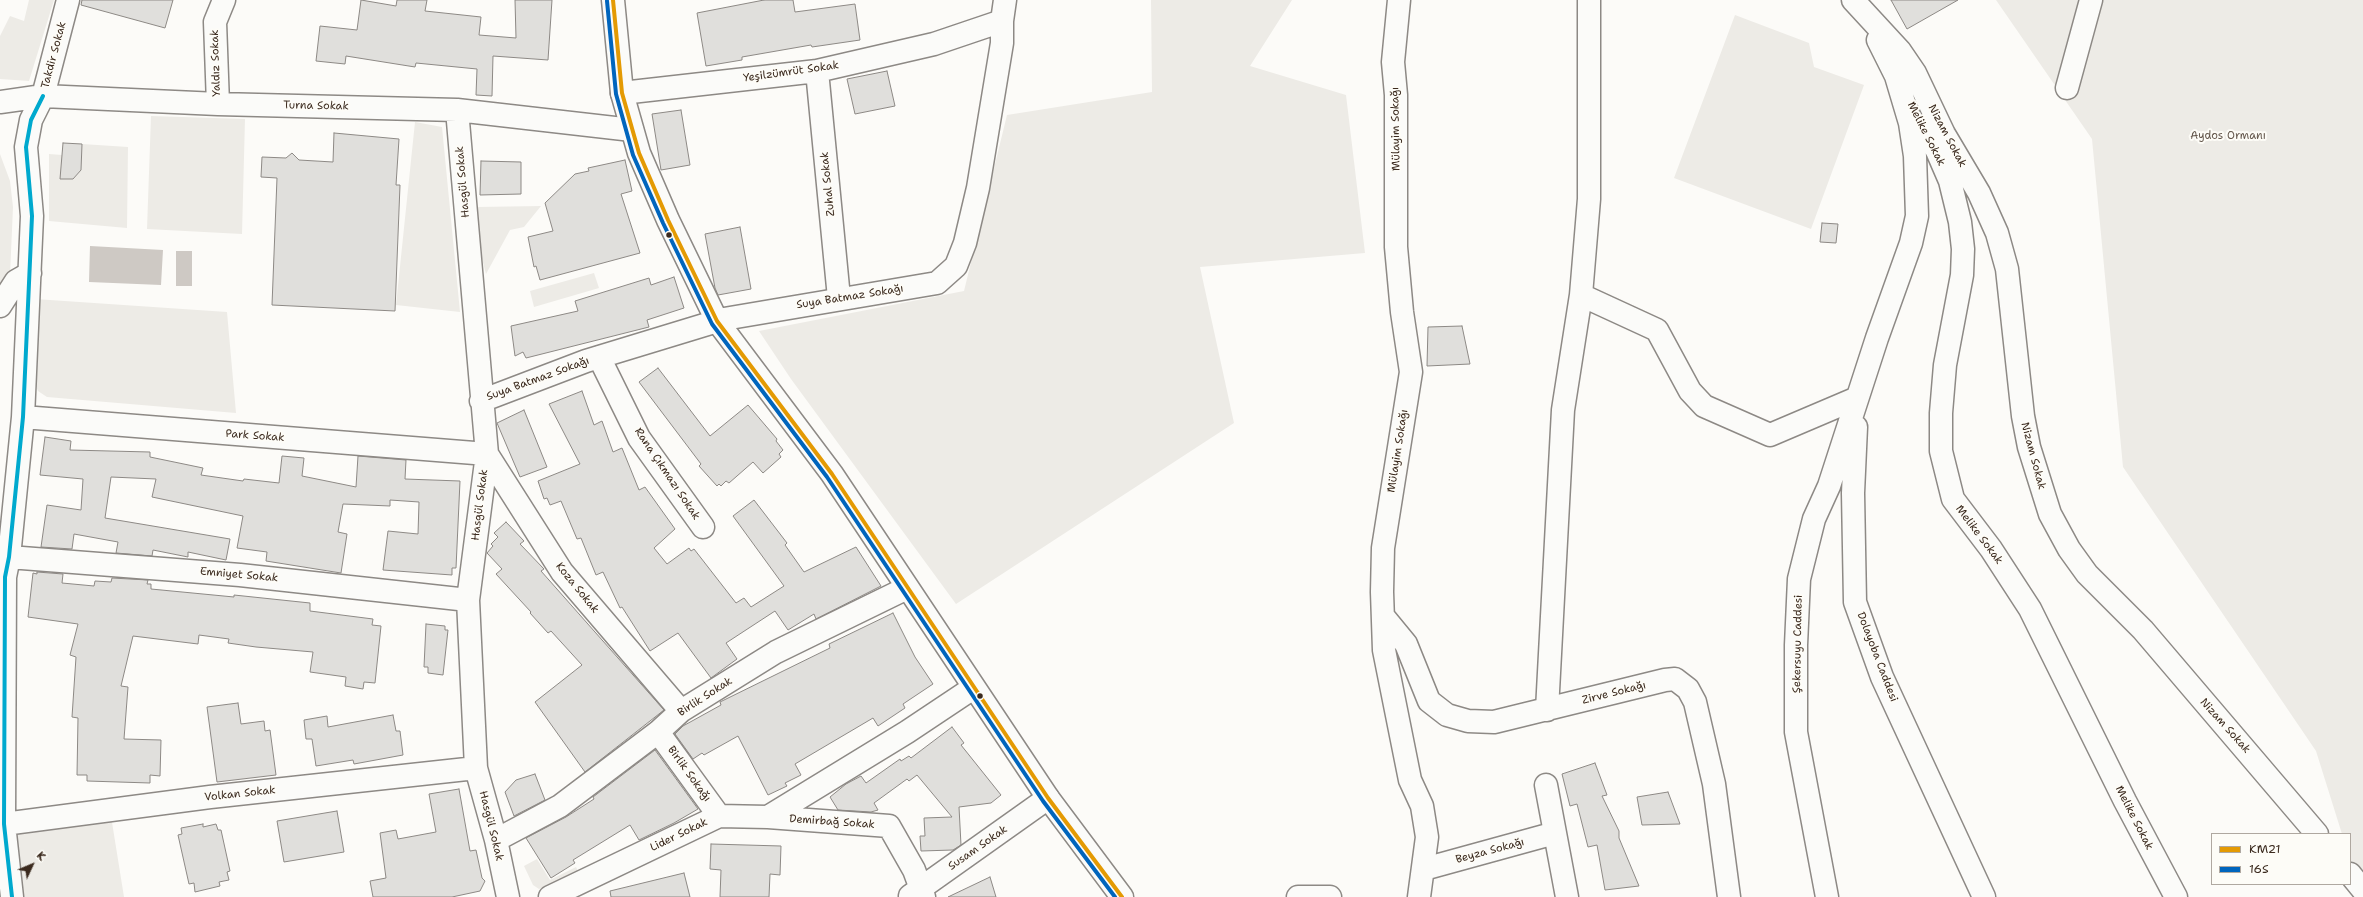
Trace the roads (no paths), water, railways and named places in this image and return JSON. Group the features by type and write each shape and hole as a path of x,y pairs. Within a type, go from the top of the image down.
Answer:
{"street":[{"name":"Takdir Sokak","path":"12,897 2,825 5,575 23,417 32,216 26,148 31,120 43,96 68,0"},
{"name":"Yaldız Sokak","path":"218,104 215,22 224,0"},
{"path":"613,0 622,93 639,153 668,220 717,321 832,474 973,688 1048,798 1122,897"},
{"name":"Mülayim Sokağı","path":"1399,0 1393,62 1396,95 1396,247 1402,312 1411,372 1382,548 1383,616 1384,650 1410,780 1422,806 1427,837 1424,869 1419,897"},
{"path":"1547,710 1563,410 1581,295 1589,199 1589,0"},
{"path":"1853,0 1882,46 1896,76"},
{"name":"Nizam Sokak","path":"1853,0 1884,32 1915,73 1944,134 1979,193 1997,233 2007,269 2023,416 2029,447 2050,514 2068,549 2087,574 2143,630 2316,833"},
{"path":"2066,88 2091,0"},
{"name":"Yeşilzümrüt Sokak","path":"622,93 816,71 934,44 1003,10"},
{"name":"Suya Batmaz Sokağı","path":"481,401 599,357 717,321 839,298 937,283 956,266 965,243 978,188 1002,43 1003,10"},
{"name":"Zuhal Sokak","path":"816,71 839,298"},
{"name":"Şekersuyu Caddesi","path":"1827,897 1796,732 1796,645 1799,579 1814,519 1829,486 1857,398 1911,242 1916,216 1915,156 1910,123 1896,76"},
{"name":"Melike Sokak","path":"1896,76 1937,151 1950,181 1960,222 1963,249 1962,276 1945,366 1941,413 1941,451 1953,499 1996,555 2030,609 2125,801 2176,897"},
{"name":"Turna Sokak","path":"0,102 43,96 218,104 457,110 632,130"},
{"name":"Hasgül Sokak","path":"457,110 486,454 468,600 476,768 496,840 508,897"},
{"path":"0,306 16,281 30,273"},
{"path":"1581,295 1657,330 1690,391 1704,406 1770,435 1857,398"},
{"name":"Rana Çıkmazı Sokak","path":"599,357 639,438 703,527"},
{"name":"Dolayoba Caddesi","path":"1857,398 1853,494 1855,602 1882,677 1984,897"},
{"name":"Park Sokak","path":"23,417 486,454"},
{"name":"Koza Sokak","path":"486,454 562,572 681,710"},
{"name":"Emniyet Sokak","path":"5,575 240,575 468,600"},
{"name":"Birlik Sokak","path":"496,840 560,806 658,732 681,710 776,652 907,588"},
{"name":"Zirve Sokağı","path":"1383,616 1406,644 1429,701 1447,715 1468,721 1494,722 1665,680 1675,679 1688,689 1695,702 1714,784 1730,897"},
{"path":"768,817 907,732 973,688"},
{"name":"Birlik Sokağı","path":"658,732 719,816"},
{"name":"Volkan Sokak","path":"2,825 210,797 476,768"},
{"path":"1546,785 1567,897"},
{"name":"Susam Sokak","path":"918,894 1048,798"},
{"name":"Lider Sokak","path":"550,897 719,816 768,817"},
{"name":"Demirbağ Sokak","path":"768,817 889,826 914,870 918,894"},
{"name":"Beyza Sokağı","path":"1424,869 1556,833"},
{"path":"2351,875 2363,890"},
{"path":"1298,897 1330,897"}],"park label":[{"name":"Aydos Ormanı","path":"2228,136"}]}
